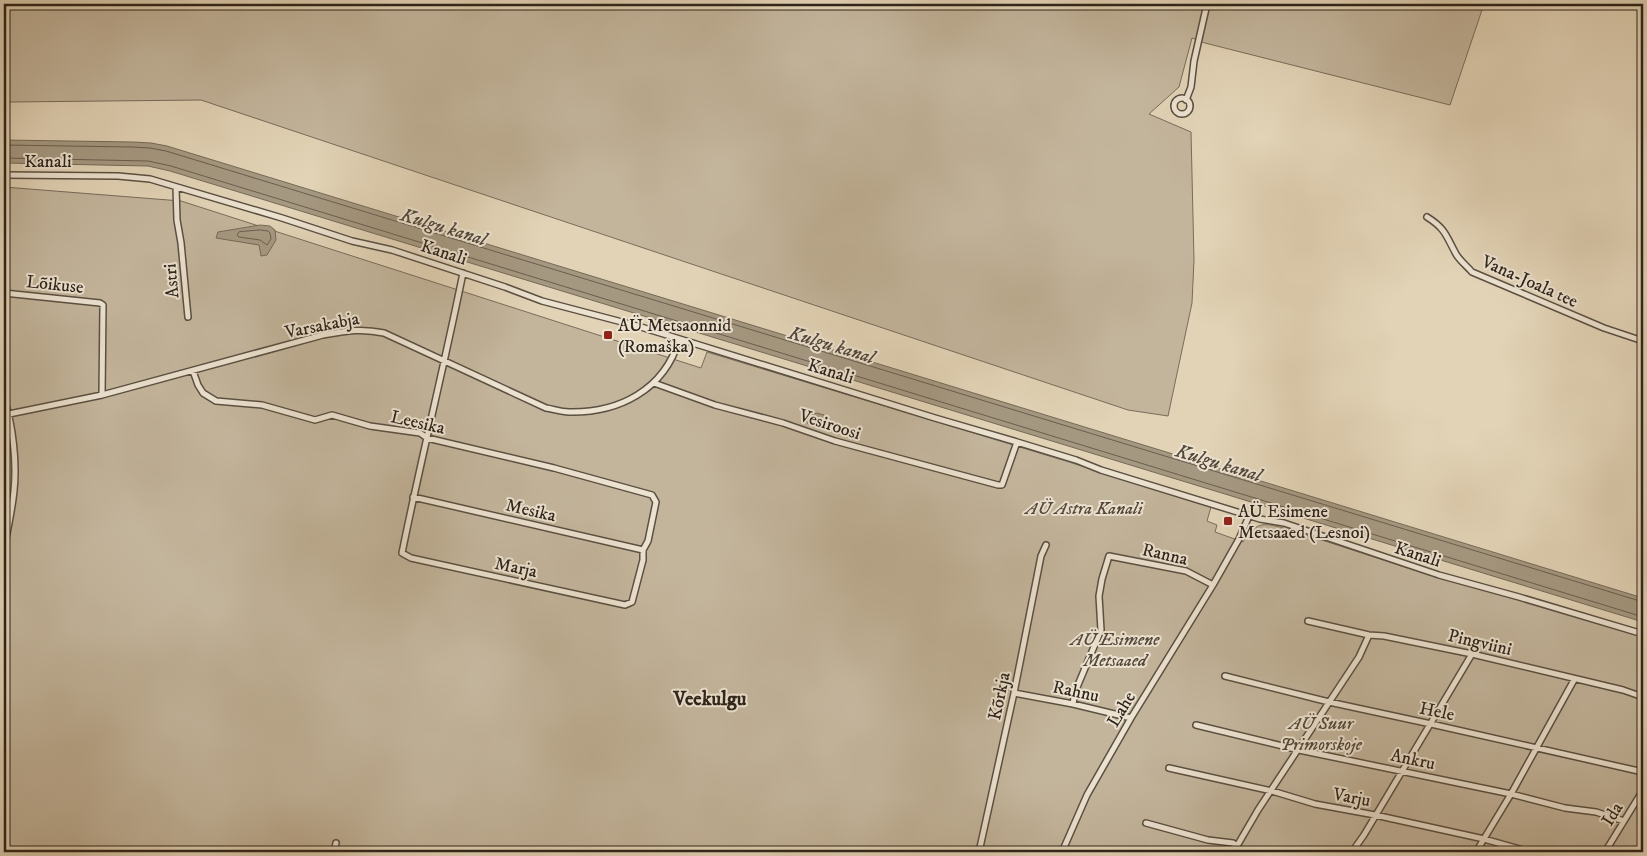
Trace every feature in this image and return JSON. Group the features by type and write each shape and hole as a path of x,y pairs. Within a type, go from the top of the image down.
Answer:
{"street":[{"path":"1186,100 1191,87 1207,4"},
{"name":"Kanali","path":"4,175 118,176 150,179 273,215 352,242 392,250 542,301 641,326 679,340 1076,460 1101,470 1249,516 1284,524 1439,575 1643,634"},
{"name":"Astri","path":"176,187 177,220 188,317"},
{"name":"Vana-Joala tee","path":"1427,218 1438,224 1448,236 1457,256 1472,272 1604,328 1643,341"},
{"path":"413,497 428,438 463,273"},
{"name":"Lõikuse","path":"4,293 100,303 103,305 102,395"},
{"name":"Varsakabja","path":"9,414 102,395 323,335 367,329 384,333 546,408 568,412 599,410 621,405 654,383"},
{"path":"654,383 668,364 679,340"},
{"name":"Leesika","path":"193,371 203,393 216,401 262,405 315,420 332,415 370,426 420,433 428,438 554,468 652,495 656,502 648,541 643,550"},
{"name":"Vesiroosi","path":"654,383 715,405 783,423 835,441 998,485 1002,484 1006,477 1017,442"},
{"path":"4,399 9,414 14,464 14,490 4,548"},
{"name":"Mesika","path":"413,497 643,550"},
{"name":"Marja","path":"413,497 402,553 410,558 625,605 632,602 643,560 643,550"},
{"name":"Lahe","path":"1062,852 1087,795 1131,718 1213,585 1239,539 1249,516"},
{"name":"Kõrkja","path":"979,852 1014,693 1041,556 1046,545"},
{"name":"Ranna","path":"1073,704 1075,692 1101,630 1099,596 1109,556 1186,571 1213,585"},
{"name":"Pingviini","path":"1308,621 1369,635 1384,636 1472,654 1574,680 1623,690 1643,697"},
{"path":"1237,850 1258,810 1359,657 1369,635"},
{"path":"1352,852 1472,654"},
{"name":"Hele","path":"1225,676 1328,702 1643,772"},
{"path":"1476,852 1538,748 1574,680"},
{"name":"Rahnu","path":"1014,693 1073,704 1131,718"},
{"name":"Ankru","path":"1196,725 1299,750 1511,794 1565,808 1596,812 1624,821"},
{"name":"Varju","path":"1170,768 1272,791 1316,804 1375,815 1530,852"},
{"name":"Ida","path":"1605,852 1643,790"},
{"path":"1146,823 1208,840 1233,844 1237,850"},
{"path":"334,852 336,843"},
{"path":"1212,851 1237,850"}],"green space":[{"path":"4,4 1484,4 1450,105 1205,43 1192,38 1179,87 1149,114 1191,132 1194,260 1192,303 1168,416 1128,410 201,100 10,102 4,96"},
{"path":"4,187 181,201 701,368 707,352 1211,507 1207,521 1217,525 1215,532 1243,542 1257,527 1267,525 1280,527 1420,572 1567,613 1643,637 1643,852 4,852"}],"water":[{"path":"4,140 133,142 167,146 1643,598 1643,622 170,171 148,166 4,163"},
{"path":"260,225 270,226 275,230 276,240 267,255 261,256 259,245 216,238 218,232"},
{"path":"817,413 824,415 823,424 808,424 805,418"}],"place":[{"name":"AÜ Metsaonnid (Romaška)","path":"608,335"},
{"name":"AÜ Esimene Metsaaed (Lesnoi)","path":"1228,521"}],"district":[{"name":"Veekulgu","path":"710,698"}],"water label":[{"name":"Kulgu kanal","path":"444,226"},
{"name":"Kulgu kanal","path":"832,344"},
{"name":"Kulgu kanal","path":"1219,462"}],"park label":[{"name":"AÜ Astra Kanali","path":"1084,508"},
{"name":"AÜ Esimene Metsaaed","path":"1115,649"},
{"name":"AÜ Suur Primorskoje","path":"1321,733"}]}
